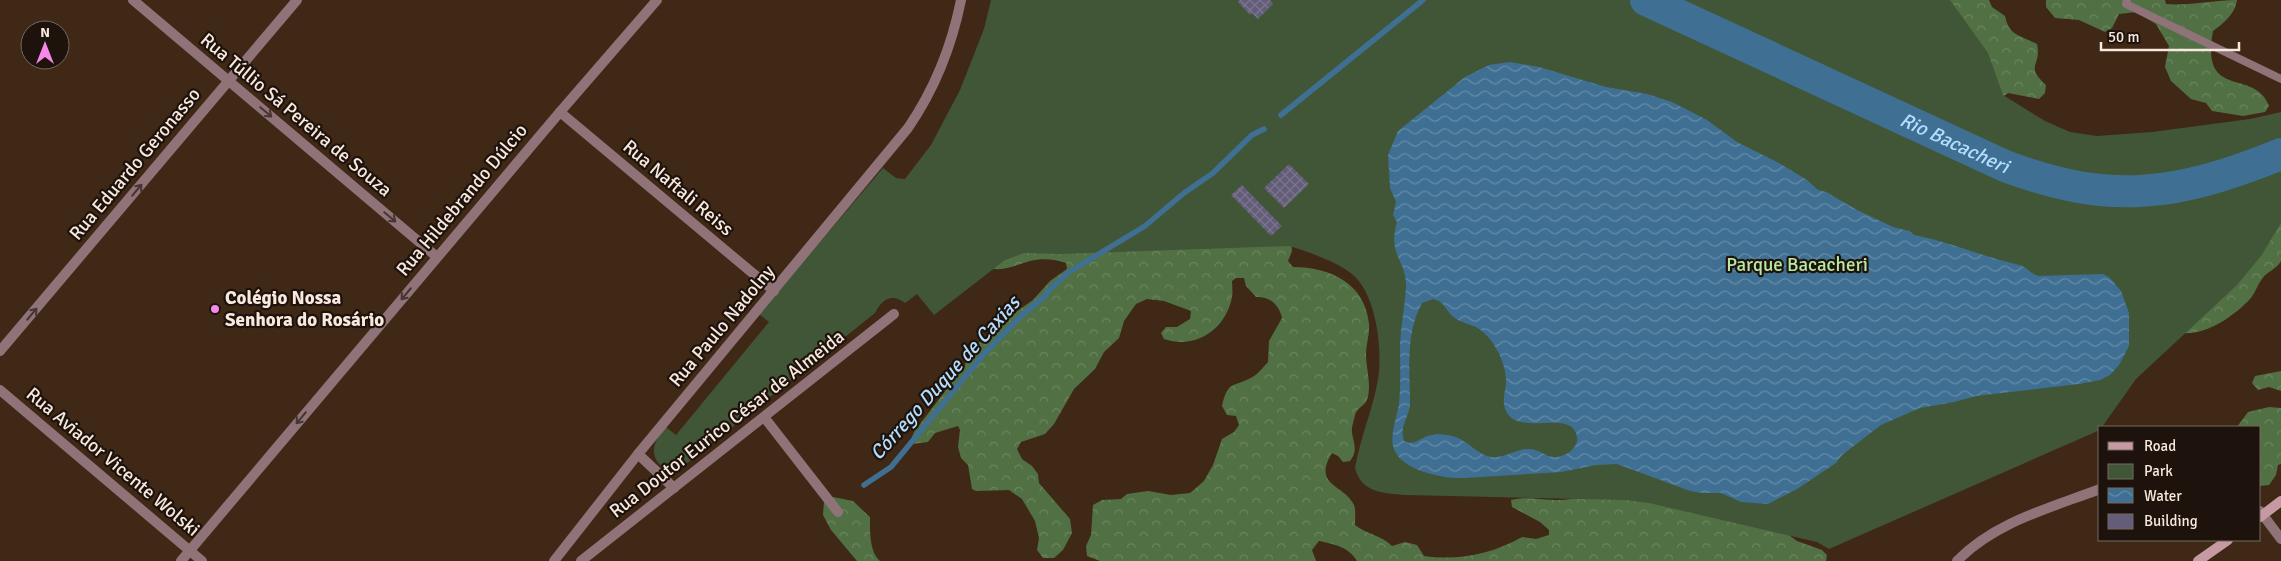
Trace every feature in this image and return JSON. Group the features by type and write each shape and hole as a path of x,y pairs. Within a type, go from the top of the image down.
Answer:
{"main road":[{"path":"2261,514 2281,501"},
{"path":"2198,561 2227,541"}],"street":[{"name":"Rua Túllio Sá Pereira de Souza","path":"133,0 437,257"},
{"name":"Rua Eduardo Geronasso","path":"0,351 297,0"},
{"name":"Rua Hildebrando Dúlcio","path":"181,561 656,0"},
{"name":"Rua Paulo Nadolny","path":"554,561 638,454 892,148 918,114 941,65 962,0"},
{"name":"Rua Naftali Reiss","path":"560,112 774,291"},
{"name":"Rua Doutor Eurico César de Almeida","path":"581,561 894,314"},
{"name":"Rua Aviador Vicente Wolski","path":"0,390 202,561"},
{"path":"764,417 838,512"},
{"path":"638,454 674,488"},
{"path":"1957,561 1969,548 1999,528 2098,490"},
{"path":"2261,514 2281,539"}],"lane":[{"path":"2127,0 2126,4 2281,79"}],"green space":[{"name":"Parque Bacacheri","path":"991,0 1950,0 1988,53 2003,95 2045,121 2070,132 2097,136 2152,132 2250,119 2281,112 2281,223 2261,256 2237,285 2136,379 2103,426 2098,426 2098,431 1829,549 1817,542 1649,503 1625,500 1405,495 1382,492 1368,487 1362,482 1355,468 1378,379 1378,338 1372,308 1367,294 1352,274 1330,261 1289,246 1061,254 1024,253 1005,260 934,315 917,294 905,303 896,298 888,299 881,304 875,313 686,464 677,468 661,466 657,461 654,451 654,446 659,436 666,427 676,435 769,322 759,314 883,168 896,178 905,179 931,145 960,90 984,29"},
{"path":"1900,0 1989,0 1992,7 2005,16 2012,31 2037,44 2038,51 2035,69 2046,85 2045,93 2039,99 2008,93 1997,101"},
{"path":"2046,0 2165,0 2166,4 2193,4 2237,0 2231,14 2213,31 2211,53 2214,67 2221,76 2253,88 2262,94 2269,106 2265,112 2243,116 2212,111 2206,103 2191,99 2171,81 2165,67 2169,46 2156,24 2136,12 2119,14 2112,28 2105,32 2079,20 2055,18 2046,7"},
{"path":"2281,177 2281,261 2264,276 2250,299 2227,318 2218,324 2200,331 2181,333"},
{"path":"1291,241 1292,251 1288,261 1293,267 1320,270 1343,280 1361,298 1366,310 1369,324 1366,354 1369,389 1367,400 1356,413 1353,424 1354,454 1350,461 1343,462 1332,453 1326,472 1332,484 1344,493 1354,505 1355,525 1359,528 1383,539 1392,546 1405,542 1417,545 1424,556 1462,557 1499,548 1522,537 1536,539 1549,535 1549,530 1540,522 1512,507 1511,500 1528,498 1557,500 1620,495 1667,503 1782,530 1797,541 1822,550 1827,555 1826,561 1357,561 1345,549 1319,541 1312,550 1316,561 1100,561 1087,556 1086,546 1091,535 1093,505 1102,500 1121,499 1127,494 1148,491 1171,495 1190,493 1204,481 1213,465 1222,439 1234,432 1239,425 1236,416 1227,415 1222,406 1224,397 1230,387 1248,380 1268,362 1269,341 1282,318 1276,305 1266,298 1256,297 1246,286 1244,278 1236,278 1232,281 1232,295 1229,308 1216,327 1208,334 1187,342 1164,339 1161,333 1166,327 1177,327 1190,319 1191,311 1164,301 1147,299 1136,304 1124,321 1119,338 1104,352 1095,369 1074,389 1054,424 1045,434 1021,442 1017,449 1022,459 1032,466 1038,474 1039,483 1070,519 1072,533 1063,550 1054,558 1043,558 1037,550 1039,538 1035,521 1022,499 1009,490 976,491 972,489 968,465 961,458 958,447 960,430 958,426 935,433 928,442 913,444 911,440 914,432 965,365 968,354 974,347 1009,317 1033,300 1050,281 1067,269 1066,263 1048,259 1034,260 1003,269 987,267 996,251"},
{"path":"2281,371 2281,391 2269,387 2258,390 2252,383 2255,376"},
{"path":"2269,407 2281,408 2281,464 2278,465 2276,475 2269,485 2261,486 2261,426 2238,426 2248,412"},
{"path":"833,497 853,501 870,517 872,547 880,561 857,561 831,530 823,515 824,502"}],"water":[{"path":"1510,62 1539,67 1606,87 1647,94 1672,102 1707,120 1737,142 1777,162 1807,180 1818,190 1826,192 1857,210 1893,227 1909,231 1914,235 2021,266 2039,276 2103,274 2110,278 2121,291 2129,313 2129,346 2119,365 2110,375 2100,380 1976,396 1920,408 1881,425 1842,455 1836,463 1797,489 1768,504 1741,502 1721,493 1690,491 1617,464 1596,465 1561,472 1464,478 1435,475 1414,468 1398,457 1392,438 1399,404 1400,343 1406,287 1404,270 1394,243 1397,222 1393,215 1396,202 1390,188 1388,155 1398,131 1465,77 1489,65","holes":["1433,299 1437,300 1457,320 1479,329 1494,345 1504,367 1506,411 1513,419 1522,422 1566,424 1574,429 1577,438 1576,444 1571,451 1564,455 1552,457 1539,451 1528,449 1492,457 1449,435 1432,435 1411,443 1404,441 1403,426 1410,404 1409,365 1413,327 1422,303"]}],"building":[{"path":"1240,0 1270,0 1273,4 1258,19 1252,13 1250,15 1238,2"},
{"path":"1289,164 1309,184 1284,208 1264,188"},
{"path":"1242,185 1282,226 1271,236 1231,195"}],"waterway":[{"name":"Córrego Duque de Caxias","path":"1281,115 1423,0"},
{"name":"Rio Bacacheri","path":"1646,0 2005,166 2043,179 2078,187 2111,191 2144,191 2176,187 2209,179 2281,154"},
{"name":"Córrego Duque de Caxias","path":"864,485 891,467 983,355 1022,315 1044,297 1069,272 1145,226 1184,193 1213,173 1252,135 1264,129"}],"place":[{"name":"Colégio Nossa Senhora do Rosário","path":"215,309"}]}
